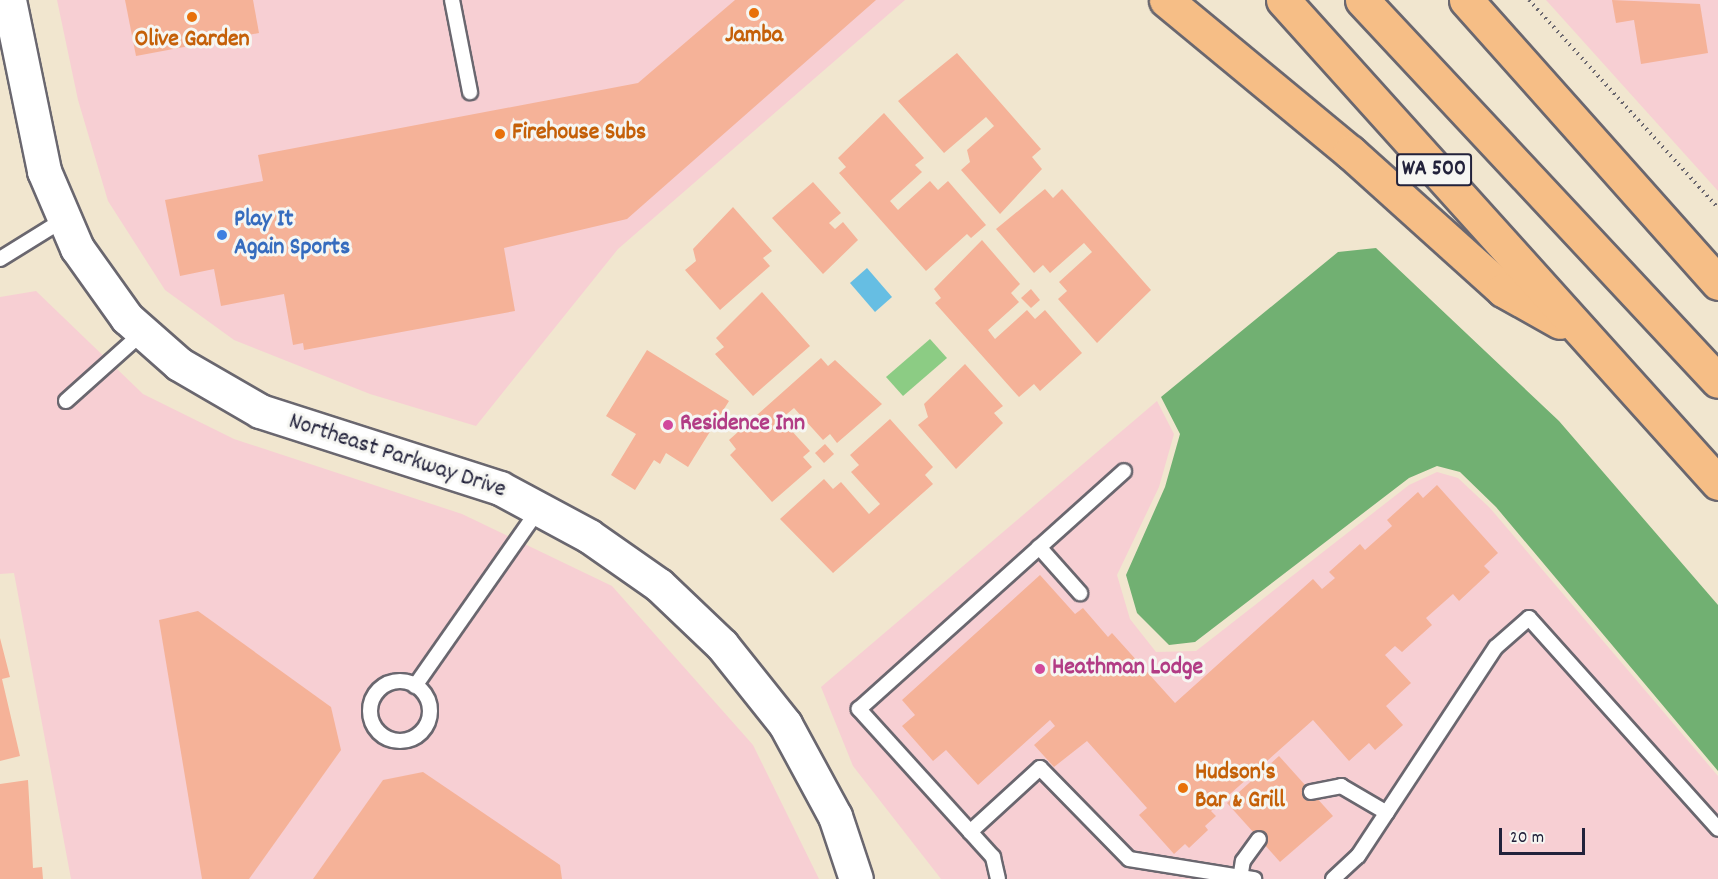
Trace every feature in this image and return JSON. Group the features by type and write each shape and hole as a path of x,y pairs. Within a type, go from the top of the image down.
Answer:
{"highway":[{"path":"1166,0 1350,152 1503,290 1588,338"},
{"name":"WA 500","path":"1282,0 1718,483"},
{"name":"WA 500","path":"1362,0 1718,381"},
{"path":"1466,0 1718,283"}],"street":[{"name":"Northeast Parkway Drive","path":"9,0 39,154 63,220 94,277 142,333 209,384 260,411 460,473 539,509 589,536 659,585 722,645 785,724 835,816 856,879"}],"lane":[{"path":"452,0 470,92"},
{"path":"0,258 63,220"},
{"path":"66,401 142,333"},
{"path":"998,879 993,857 859,709 1124,471"},
{"path":"415,686 539,509"},
{"path":"1039,547 1080,593"},
{"path":"1340,877 1387,813 1496,647 1529,618 1718,829"},
{"path":"390,683 415,686 428,704 426,726 409,740 384,736 371,719 374,697 390,683"},
{"path":"970,832 1040,768 1129,859 1245,878 1243,861 1259,839"},
{"path":"1311,792 1341,786 1387,813"}],"path":[{"path":"1529,0 1718,208"}],"shaded area":[{"path":"57,0 905,0 618,249 476,426 370,394 234,340 165,290 108,201 78,100"},
{"path":"1546,0 1718,0 1718,191"},
{"path":"36,291 143,394 234,439 462,514 612,586 753,745 819,879 71,879 14,573 0,574 0,297"},
{"path":"1157,401 1174,434 1159,487 1117,575 1130,619 1156,652 1196,651 1409,485 1437,472 1458,478 1490,508 1718,776 1718,879 941,879 853,766 821,687"}],"green space":[{"path":"1376,248 1559,421 1718,605 1718,771 1496,507 1460,472 1437,466 1409,478 1195,642 1169,645 1137,613 1126,575 1165,487 1180,434 1161,397 1338,252"},
{"path":"930,339 947,358 903,396 886,377"}],"water":[{"path":"867,268 892,297 875,312 850,283"}],"building":[{"name":"Olive Garden","path":"125,0 253,0 259,33 136,56"},
{"path":"735,0 876,0 627,219 504,248 515,311 304,350 303,343 293,345 284,294 221,306 214,269 180,276 165,200 263,181 258,155 638,83"},
{"path":"1612,0 1700,4 1708,53 1641,64 1634,20 1616,23"},
{"path":"957,53 1041,149 1032,157 1042,169 1000,214 961,170 970,162 967,150 994,126 986,117 944,153 898,101"},
{"path":"884,113 924,158 915,165 922,172 890,201 898,210 930,181 938,190 948,181 986,225 971,238 967,234 926,271 839,173 846,167 838,158"},
{"path":"813,182 841,213 829,223 835,229 843,222 858,240 823,274 772,218"},
{"path":"1045,189 1053,198 1062,189 1151,290 1097,343 1058,299 1067,291 1059,282 1092,252 1084,243 1050,273 1043,265 1034,273 996,229"},
{"path":"733,207 772,251 763,258 770,266 720,310 685,270 696,261 693,249"},
{"path":"982,240 1020,284 1011,293 1019,302 988,330 995,339 1027,310 1035,319 1045,310 1082,353 1040,391 1034,384 1019,397 935,303 941,298 934,289"},
{"path":"1031,289 1040,300 1031,308 1021,298"},
{"path":"762,292 810,346 753,396 715,354 724,347 716,338"},
{"name":"Residence Inn","path":"647,350 729,401 688,467 666,453 660,464 654,460 635,490 611,475 636,434 606,416"},
{"path":"821,358 828,366 835,360 882,404 837,443 830,434 823,440 794,408 781,419 810,451 803,457 812,467 772,502 730,455 736,449 729,440"},
{"path":"965,364 1003,406 994,413 1003,423 956,469 918,425 928,417 924,404"},
{"path":"890,419 933,467 925,475 933,484 833,573 780,519 824,479 833,489 841,482 869,514 880,504 851,472 859,465 850,455"},
{"path":"825,444 834,454 824,463 815,453"},
{"name":"Heathman Lodge","path":"1437,485 1498,553 1484,566 1490,572 1459,601 1453,594 1426,618 1432,625 1402,652 1395,646 1385,655 1411,683 1386,706 1403,725 1375,750 1369,743 1349,761 1313,720 1211,811 1216,816 1205,826 1208,830 1189,848 1185,844 1174,854 1139,815 1147,808 1087,741 1054,767 1034,745 1055,726 1050,720 978,785 946,750 933,761 902,726 915,715 902,700 1040,575 1075,614 1083,608 1108,637 1112,633 1175,703 1313,579 1322,589 1335,578 1329,572 1360,544 1365,550 1392,526 1387,520 1418,492 1423,498"},
{"path":"198,611 331,707 341,750 249,879 202,879 159,620"},
{"path":"0,638 10,677 2,679 20,756 0,761"},
{"path":"1279,756 1333,816 1280,862 1227,803"},
{"path":"423,772 560,865 562,879 313,879 383,780"},
{"path":"28,780 33,868 42,867 43,879 0,879 0,784"}],"place":[{"name":"Jamba","path":"754,13"},
{"name":"Olive Garden","path":"192,17"},
{"name":"Firehouse Subs","path":"500,134"},
{"name":"Play It Again Sports","path":"222,235"},
{"name":"Residence Inn","path":"668,425"},
{"name":"Heathman Lodge","path":"1040,669"},
{"name":"Hudson's Bar & Grill","path":"1183,788"}]}
